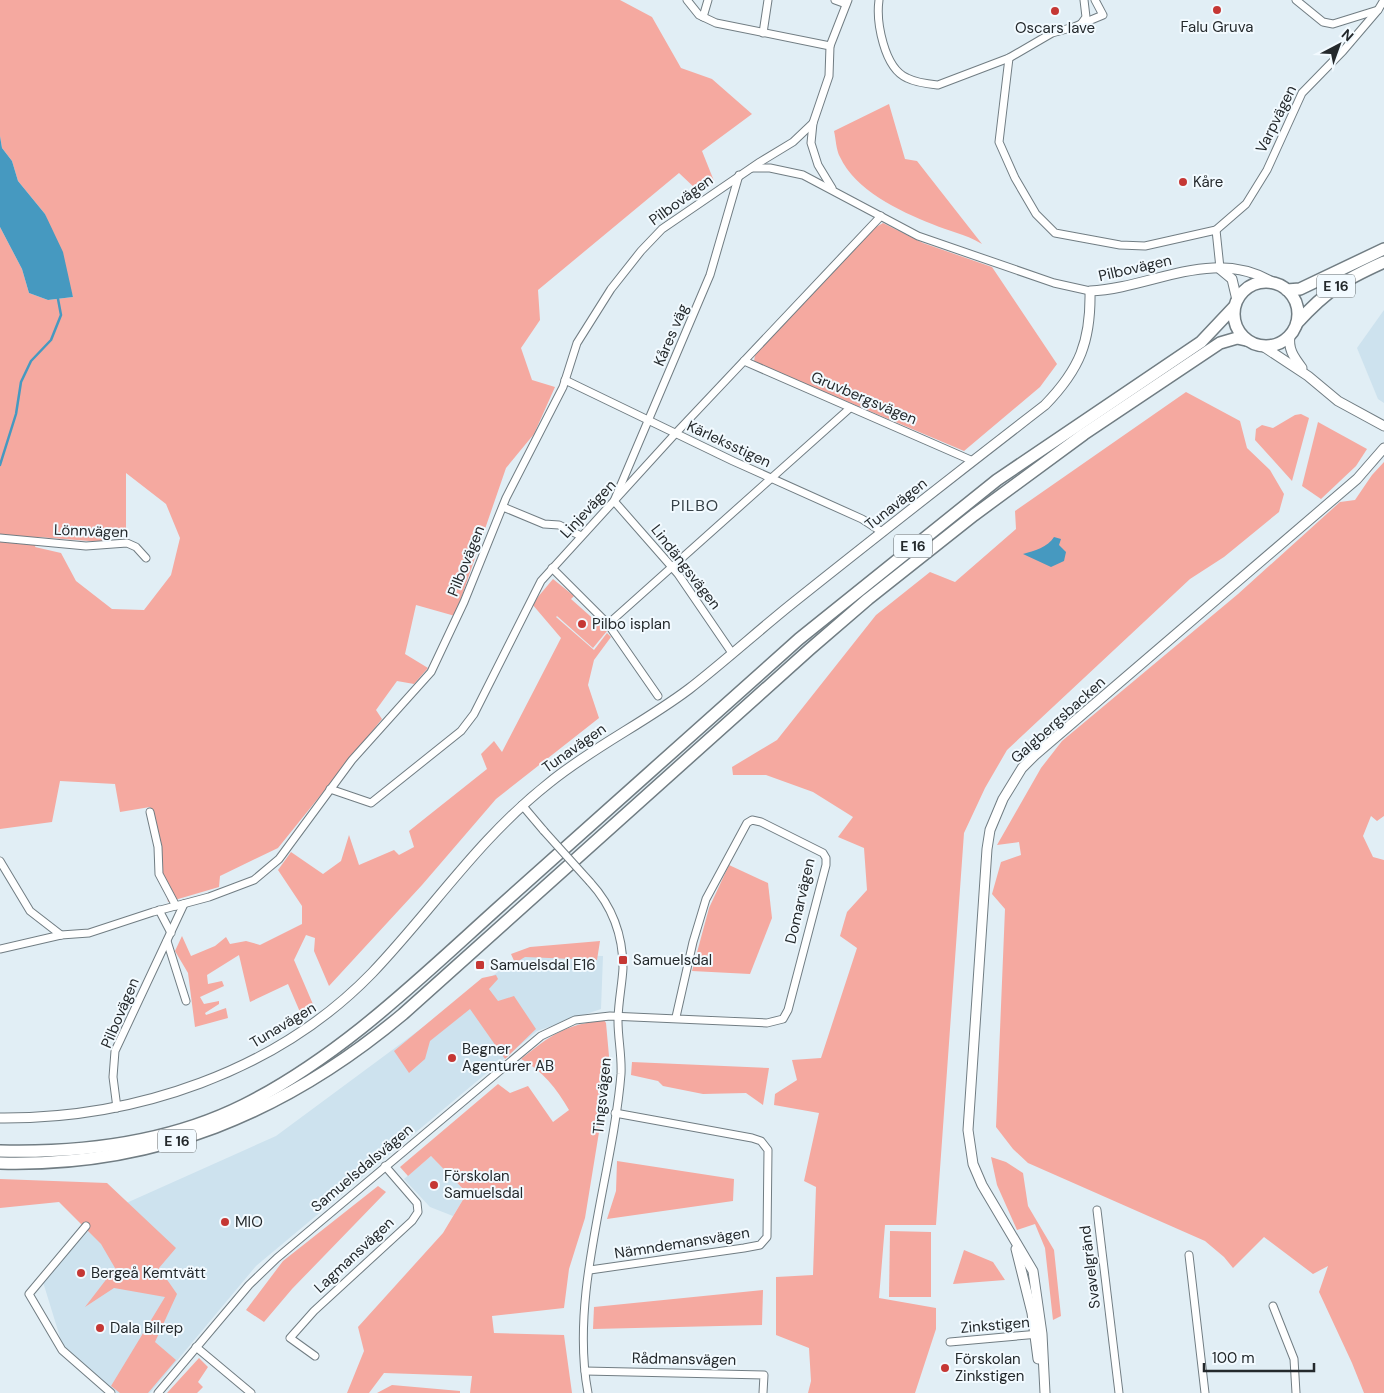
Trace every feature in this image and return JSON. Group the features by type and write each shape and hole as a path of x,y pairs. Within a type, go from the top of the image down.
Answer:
{"highway":[{"name":"E 16","path":"1297,323 1297,307 1287,290 1300,289 1384,249"},
{"name":"E 16","path":"1290,335 1297,323 1315,303 1338,284 1384,262"},
{"name":"E 16","path":"0,1151 44,1151 91,1147 175,1130 245,1104 330,1053 407,990 799,638 859,589 997,480 1201,342 1252,285 1263,282 1274,283"},
{"path":"1274,283 1287,290"},
{"path":"1236,303 1235,324 1246,340"},
{"path":"1264,347 1278,344 1290,335"},
{"name":"E 16","path":"0,1163 43,1163 91,1159 134,1152 177,1141 219,1127 259,1110 324,1074 375,1038 782,674 883,587 1004,492 1128,404 1220,343 1238,338 1264,347"}],"street":[{"path":"686,0 703,17 725,26 830,46"},
{"path":"703,17 708,0"},
{"path":"762,33 768,0"},
{"path":"833,189 812,150 811,135 813,123 828,80 830,46 847,2 835,0"},
{"path":"879,0 878,22 882,40 897,70 906,78 926,84 938,85 1009,58 1052,33 1074,28 1103,15 1095,0"},
{"path":"1074,28 1081,24 1086,17 1084,0"},
{"path":"1296,0 1323,22 1333,24 1378,10"},
{"name":"Varpvägen","path":"1216,230 1246,204 1267,170 1302,93 1343,51 1378,10 1384,0"},
{"path":"1009,58 999,142 1015,178 1036,214 1055,234 1120,246 1145,246 1216,230 1220,268 1232,279 1236,303"},
{"name":"Pilbovägen","path":"117,1108 113,1077 115,1051 184,904 237,887 264,872 296,839 330,789 366,744 431,672 464,602 503,507 552,411 582,332 611,288 641,251 662,229 793,142 813,123"},
{"name":"Pilbovägen","path":"752,168 770,168 803,175 833,189 931,242 1054,283 1090,291 1107,290 1190,270 1220,268 1237,268 1257,274 1274,283"},
{"name":"Kåres väg","path":"614,501 710,275 740,176"},
{"name":"Linjevägen","path":"330,789 371,802 462,731 474,714 536,589 552,568 675,434 881,216"},
{"name":"Tunavägen","path":"0,1118 46,1117 117,1108 165,1096 207,1081 249,1062 323,1017 370,975 470,858 522,805 568,768 678,697 882,532 1045,405 1064,386 1084,348 1090,321 1090,291"},
{"path":"1290,335 1288,345 1290,352 1308,376"},
{"path":"1264,347 1308,376 1338,401 1384,426"},
{"name":"Gruvbergsvägen","path":"744,361 973,461"},
{"name":"Kärleksstigen","path":"565,380 675,434 862,519 882,532"},
{"path":"608,624 850,408"},
{"name":"Galgbergsbacken","path":"1045,1392 1033,1271 982,1185 973,1164 968,1130 983,884 988,840 997,810 1022,768 1035,755 1357,480 1384,448"},
{"name":"Lindängsvägen","path":"614,501 672,567 732,653"},
{"path":"503,507 544,524 559,525 581,536"},
{"name":"Lönnvägen","path":"0,538 86,546 127,543 136,547 146,558"},
{"path":"552,568 608,624 658,696"},
{"name":"Tingsvägen","path":"522,805 608,905 617,925 622,947 623,968 618,1015 621,1062 585,1311 585,1371 588,1393"},
{"path":"150,812 158,847 159,874 176,906"},
{"name":"Domarvägen","path":"618,1015 767,1023 776,1022 785,1017 826,866 824,853 762,822 752,820 747,824 706,899 691,950 676,1018"},
{"path":"0,861 30,911 61,936"},
{"path":"0,949 101,930 184,904"},
{"path":"160,910 171,933"},
{"path":"167,941 186,1001"},
{"name":"Samuelsdalsvägen","path":"158,1393 196,1347 277,1258 541,1036 575,1020 618,1015"},
{"name":"Nämndemansvägen","path":"590,1270 744,1248 763,1243 767,1236 768,1150 761,1142 752,1138 615,1113"},
{"name":"Lagmansvägen","path":"315,1356 290,1338 314,1311 412,1221 418,1212 417,1203 385,1166"},
{"name":"Svavelgränd","path":"1097,1210 1119,1393"},
{"path":"86,1226 29,1294 62,1350 110,1393"},
{"path":"1189,1255 1205,1393"},
{"path":"1273,1306 1294,1359 1296,1393"},
{"name":"Zinkstigen","path":"950,1342 1038,1334"},
{"path":"196,1347 246,1392"},
{"name":"Rådmansvägen","path":"585,1371 764,1374 763,1393"}],"shaded area":[{"path":"0,0 620,0 652,17 681,68 712,79 752,114 702,151 714,181 697,190 679,173 538,290 540,320 521,348 532,380 555,387 534,434 506,468 455,616 416,605 405,654 428,668 414,684 397,681 376,710 382,719 278,848 220,876 219,887 168,902 150,807 120,812 115,784 60,781 52,822 0,829 0,227 22,269 29,293 48,300 73,297 45,214 18,181 12,161 2,148 0,136","holes":["126,473 166,504 180,538 171,575 144,610 112,609 76,581 61,553 35,547 38,537 102,542 126,529"]},
{"path":"889,104 905,159 917,161 982,244 892,206 856,180 847,169 839,154 834,131"},
{"path":"883,223 923,243 992,267 1057,364 1040,387 964,451 754,362 755,354 871,230"},
{"path":"1384,310 1384,403 1378,399 1357,348"},
{"path":"1186,392 1240,421 1247,448 1270,470 1284,494 1279,512 1224,557 1190,579 1007,750 985,788 964,833 936,1225 885,1225 879,1298 936,1308 936,1329 915,1393 808,1393 811,1381 809,1348 776,1335 776,1277 813,1275 816,1187 804,1181 819,1113 774,1105 775,1094 797,1080 792,1060 821,1058 857,948 840,936 847,912 867,890 864,848 838,837 853,817 813,792 766,775 733,775 732,767 777,740 876,615 930,572 955,582 1016,529 1015,511"},
{"path":"1301,414 1309,418 1292,481 1255,440 1256,429 1262,425 1273,428 1295,415"},
{"path":"1318,422 1367,449 1356,466 1321,499 1302,486"},
{"path":"1384,462 1384,816 1377,821 1371,816 1363,836 1373,857 1384,860 1384,1393 1364,1393 1319,1292 1328,1266 1313,1274 1264,1237 1233,1268 1224,1257 1205,1241 1028,1163 1013,1149 996,1127 1005,909 992,894 1001,862 1021,855 1019,842 997,845 1041,768 1062,741 1238,594 1340,502 1355,500 1372,475"},
{"path":"553,579 574,596 571,599 607,631 593,648 556,617 594,650 607,633 611,637 594,660 588,685 599,718 496,799 422,885 329,986 314,951 315,938 306,935 294,960 315,1009 303,1019 288,984 250,1002 239,955 207,975 208,984 222,981 224,986 200,997 204,1004 219,1001 219,1004 205,1013 206,1015 226,1008 228,1018 195,1027 188,973 175,951 182,936 191,956 215,946 226,937 230,944 246,941 260,945 302,924 302,906 278,870 291,852 323,874 341,861 349,835 359,865 394,850 399,855 414,847 409,831 487,769 481,754 494,741 502,752 561,638 532,604"},
{"path":"729,865 768,883 772,918 750,974 692,971 709,908"},
{"path":"600,941 597,960 525,957 515,963 511,954 530,947"},
{"path":"522,954 603,956 601,1009 537,1031 256,1266 150,1393 117,1393 63,1347 43,1282 104,1213 276,1136"},
{"path":"496,975 498,979 489,989 498,1001 514,996 536,1029 505,1059 470,1009 430,1041 425,1059 409,1073 394,1051 482,978"},
{"path":"604,1020 606,1023 609,1056 607,1083 585,1218 569,1269 564,1308 492,1316 494,1333 564,1335 572,1393 470,1393 472,1376 384,1373 369,1393 347,1393 364,1351 358,1327 443,1233 467,1193 431,1156 408,1176 400,1167 498,1084 510,1093 528,1086 553,1122 569,1110 548,1081 529,1063 521,1059 559,1032 578,1025"},
{"path":"632,1062 769,1068 763,1105 746,1093 703,1094 663,1086 658,1081 631,1075"},
{"name":"Förskolan Samuelsdal","path":"431,1156 467,1193 453,1216 430,1207 404,1179"},
{"path":"991,1157 1006,1162 1023,1173 1028,1206 1054,1250 1061,1316 1053,1320 1045,1248 1035,1224 1017,1230 997,1185"},
{"path":"617,1161 734,1179 733,1201 607,1219 616,1191"},
{"path":"0,1179 107,1183 176,1248 159,1268 177,1294 155,1342 176,1360 148,1393 120,1393 111,1386 165,1297 114,1288 85,1307 115,1268 101,1244 59,1202 0,1208"},
{"path":"378,1186 386,1192 292,1289 264,1322 246,1310 283,1261"},
{"path":"890,1231 931,1232 931,1297 889,1297"},
{"path":"964,1250 993,1262 1005,1280 953,1284"},
{"path":"763,1290 762,1325 593,1329 594,1307"},
{"path":"199,1358 208,1367 198,1382 203,1387 197,1393 167,1393"},
{"path":"392,1385 460,1391 460,1393 377,1393"}],"water":[{"path":"0,136 2,148 12,161 18,181 45,214 63,252 73,297 48,300 29,293 22,269 0,227"},
{"path":"1054,537 1061,539 1059,545 1066,552 1064,561 1051,567 1023,554 1044,546"}],"waterway":[{"path":"0,465 16,414 21,382 31,361 51,340 61,315 58,299"}],"place":[{"name":"Falu Gruva","path":"1217,10"},
{"name":"Oscars lave","path":"1055,11"},
{"name":"Kåre","path":"1183,182"},
{"name":"Pilbo isplan","path":"582,624"},
{"name":"Samuelsdal","path":"623,960"},
{"name":"Samuelsdal E16","path":"480,965"},
{"name":"Begner Agenturer AB","path":"452,1058"},
{"name":"Förskolan Samuelsdal","path":"434,1185"},
{"name":"MIO","path":"225,1222"},
{"name":"Bergeå Kemtvätt","path":"81,1273"},
{"name":"Dala Bilrep","path":"100,1328"},
{"name":"Förskolan Zinkstigen","path":"945,1368"}],"district":[{"name":"PILBO","path":"695,505"}]}
